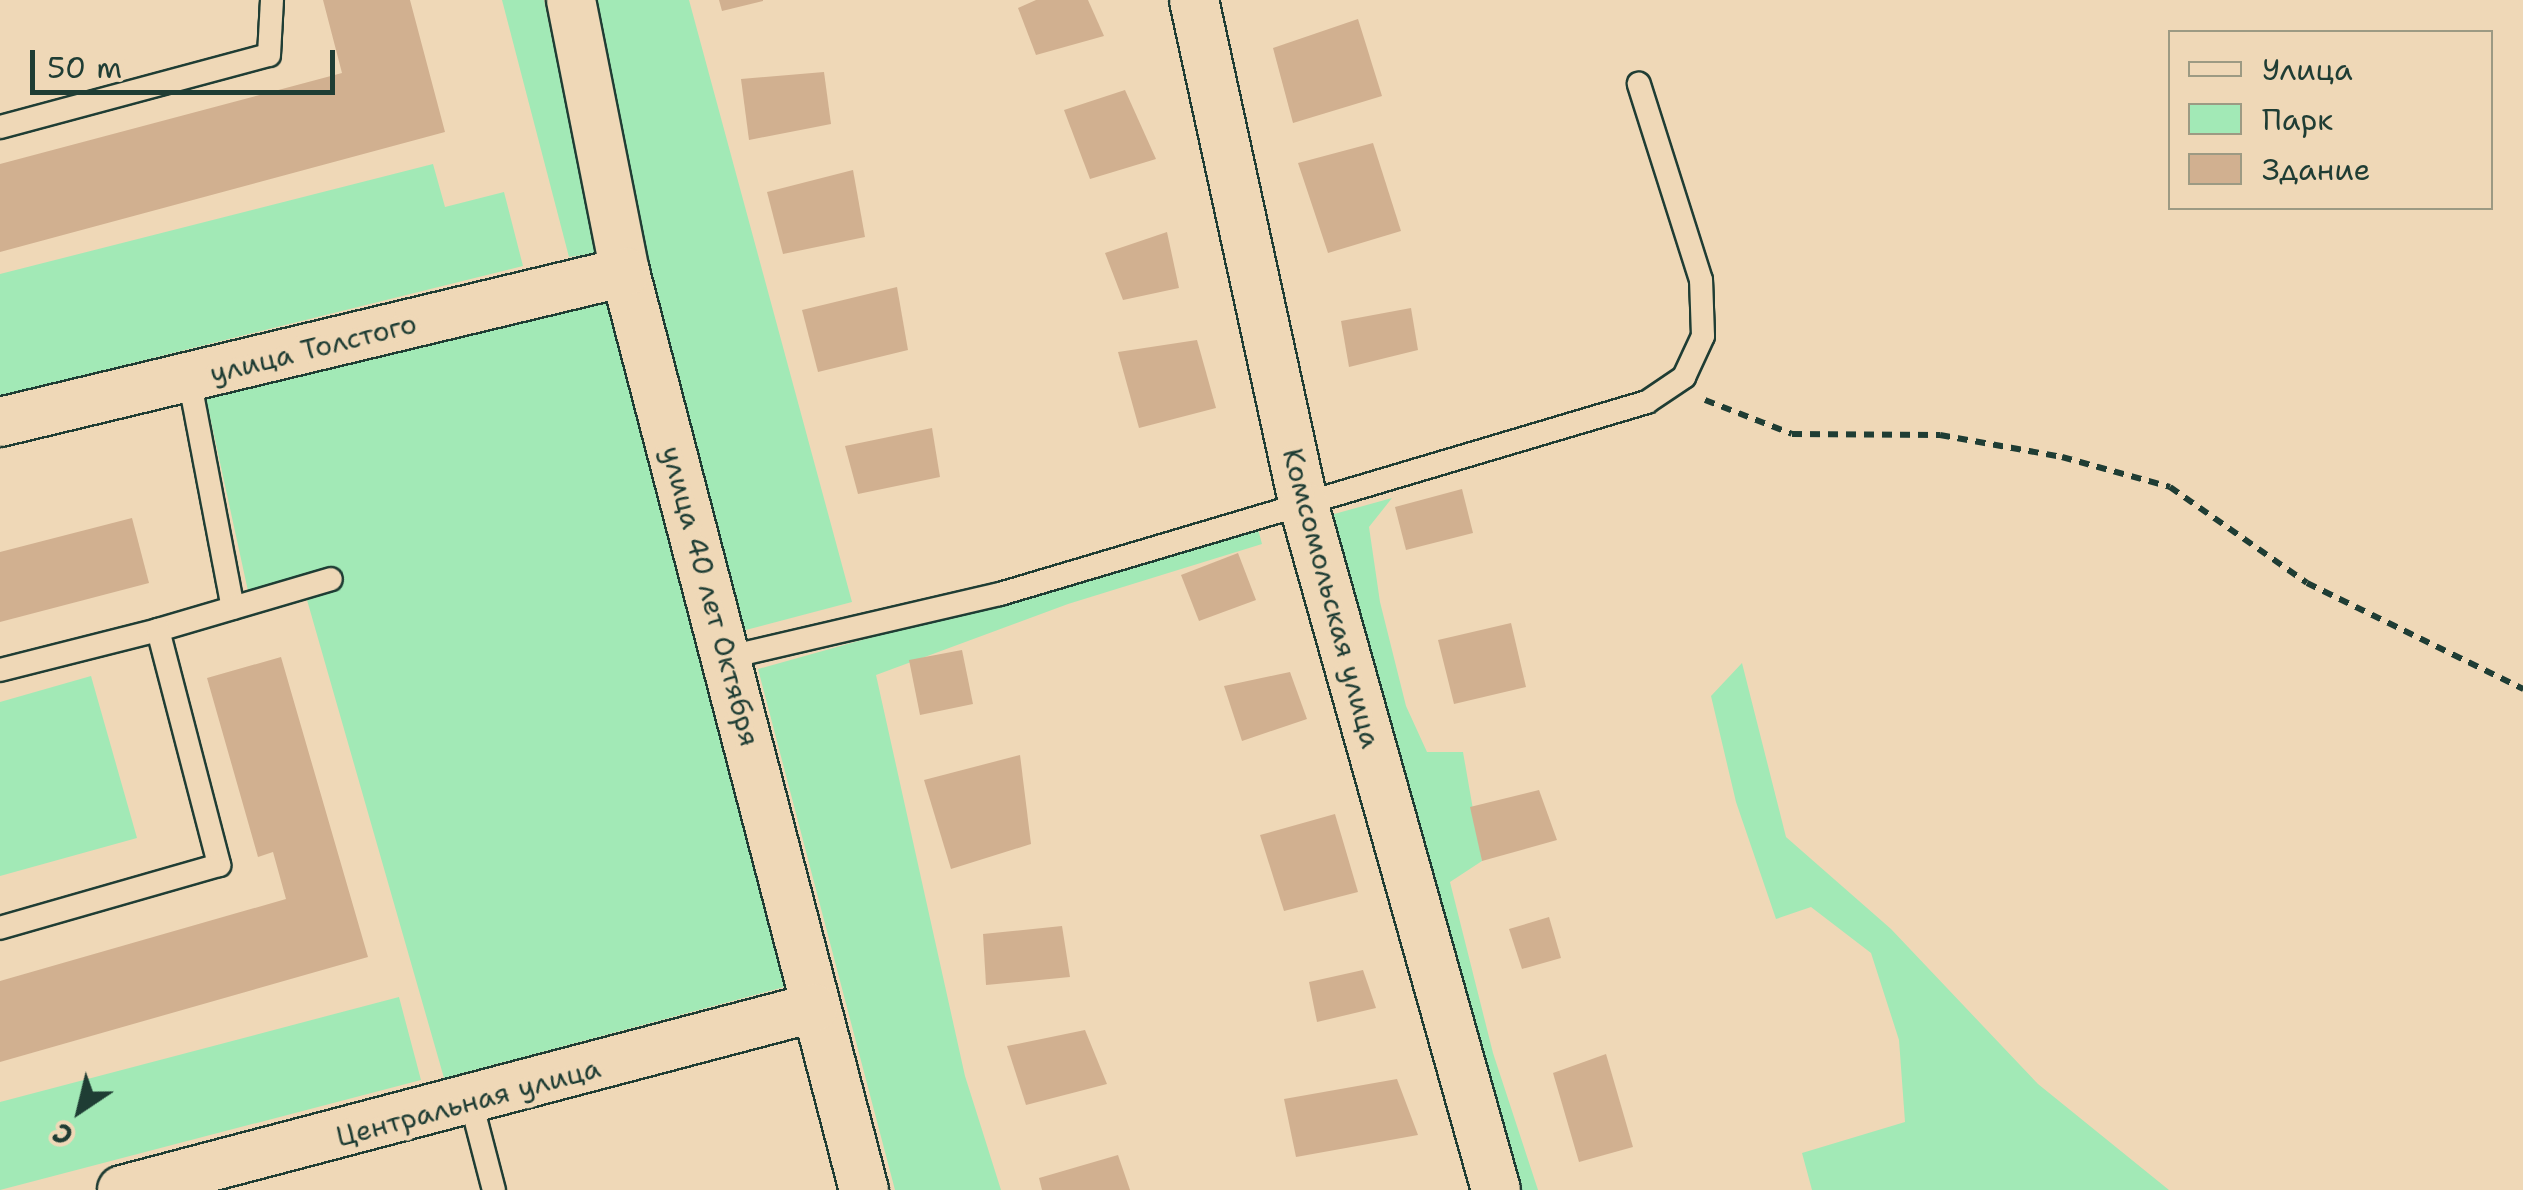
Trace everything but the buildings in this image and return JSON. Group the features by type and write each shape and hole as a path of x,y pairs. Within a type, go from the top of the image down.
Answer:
{"street":[{"name":"улица 40 лет Октября","path":"571,0 625,272 729,657 813,1008 864,1190"},
{"name":"Комсомольская улица","path":"1194,0 1304,506 1496,1190"},
{"name":"улица Толстого","path":"0,422 625,272"},
{"name":"Центральная улица","path":"122,1190 471,1102 813,1008"}],"lane":[{"path":"0,127 269,55 272,0"},
{"path":"729,657 1000,594 1647,402 1684,376 1703,336 1700,280 1638,84"},
{"path":"189,378 233,608"},
{"path":"0,670 158,630 330,579"},
{"path":"0,928 219,866 158,630"},
{"path":"471,1102 494,1190"}],"path":[{"path":"1647,402 1687,392 1792,434 1940,436 2062,458 2170,487 2307,583 2523,689"}],"green space":[{"path":"502,0 544,0 597,253 569,257"},
{"path":"585,0 689,0 852,602 742,631 638,268"},
{"path":"433,164 445,207 504,192 523,266 0,396 0,274"},
{"path":"614,290 792,985 444,1078 301,579 248,591 204,389"},
{"path":"1392,498 1369,527 1380,602 1406,706 1427,752 1463,752 1482,861 1450,882 1493,1053 1538,1190 1510,1190 1327,516"},
{"path":"1258,529 1262,544 1068,604 876,675 965,1076 1001,1190 895,1190 758,669"},
{"path":"1742,663 1786,837 1891,929 2038,1084 2169,1190 1812,1190 1802,1153 1905,1122 1899,1040 1871,953 1811,907 1776,919 1736,802 1711,696"},
{"path":"91,676 137,838 0,876 0,702"},
{"path":"399,997 421,1080 0,1190 0,1102"}]}
